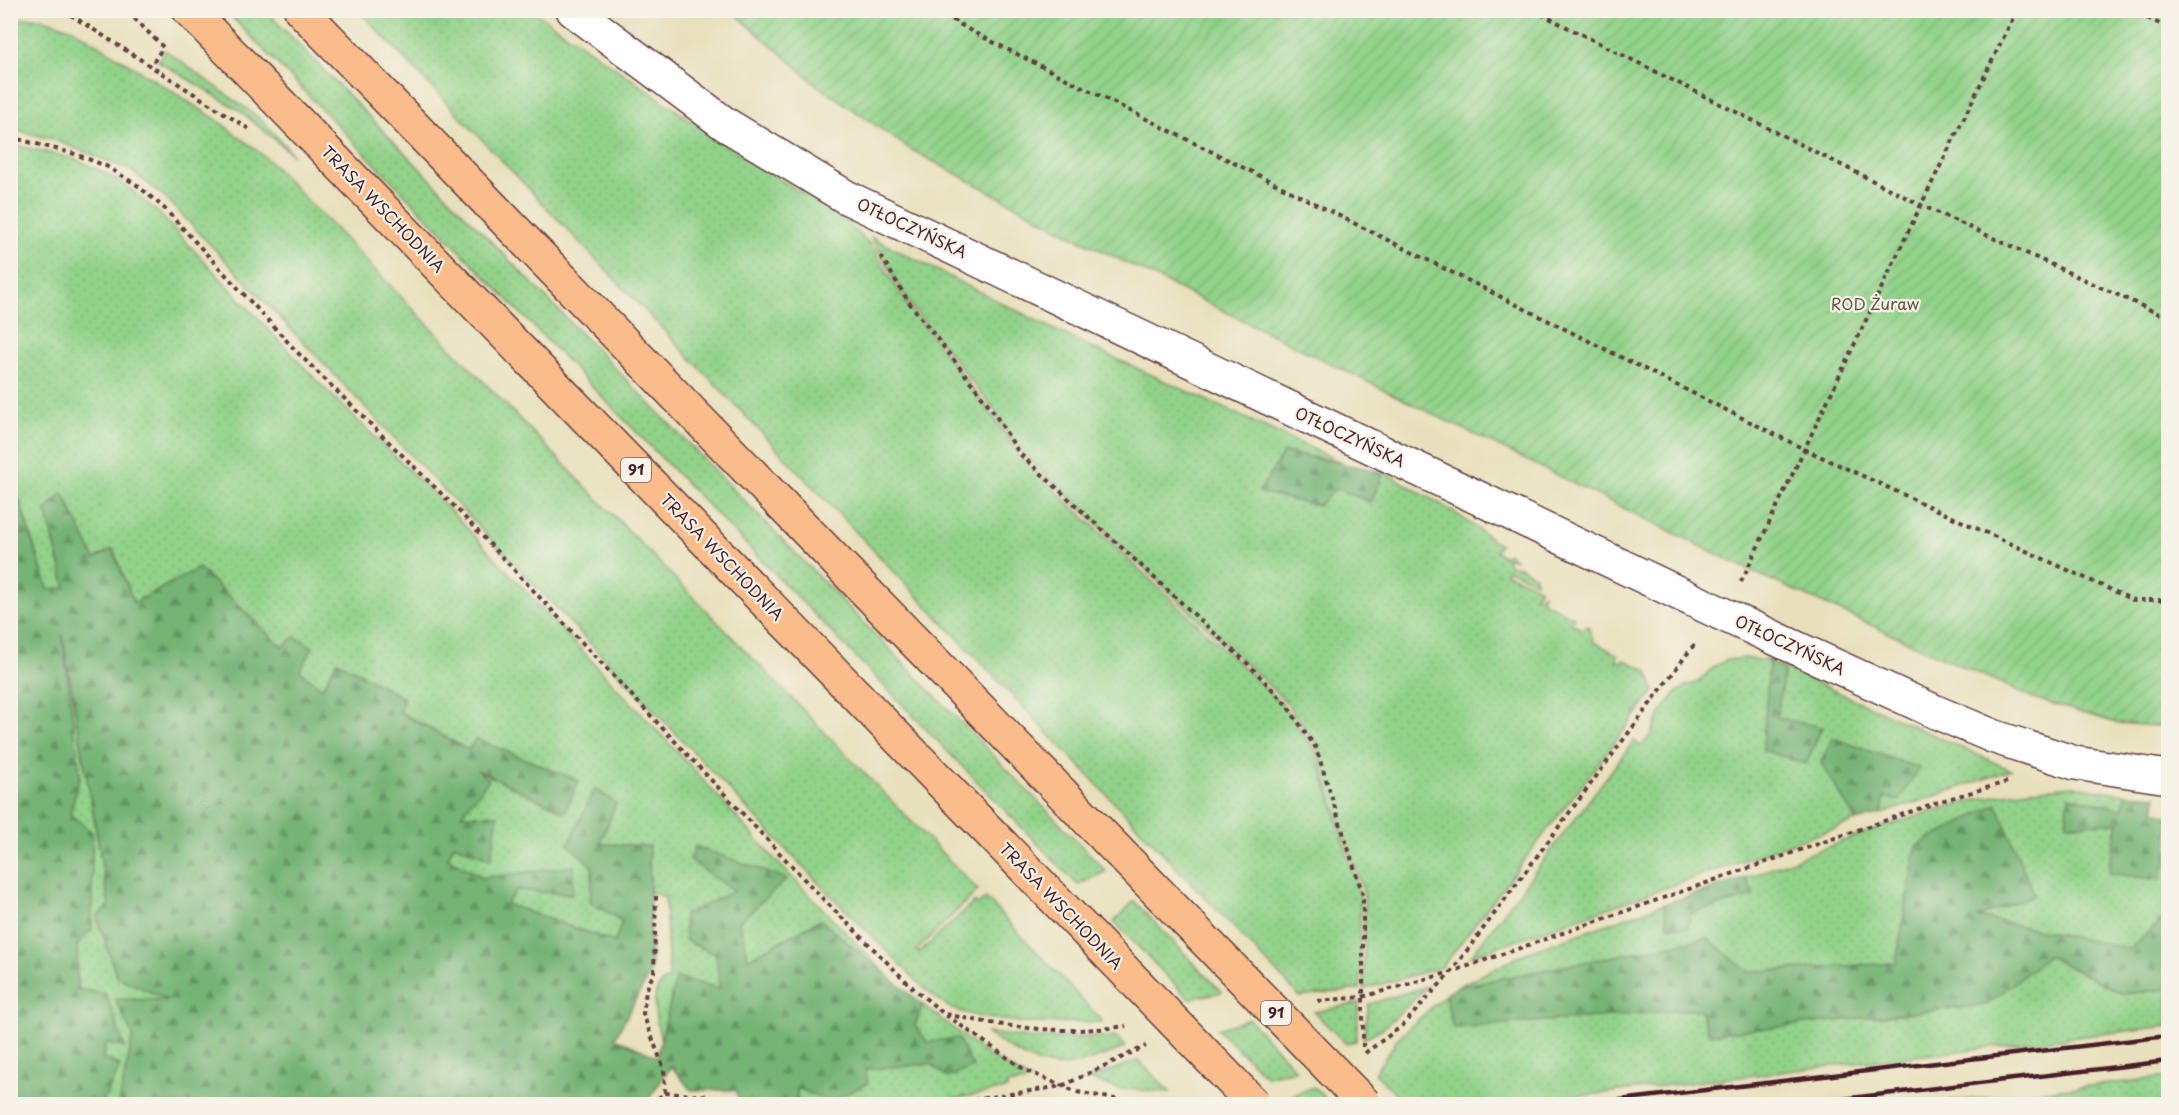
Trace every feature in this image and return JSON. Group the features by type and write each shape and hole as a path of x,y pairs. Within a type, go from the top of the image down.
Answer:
{"main road":[{"name":"TRASA WSCHODNIA","path":"189,10 1254,1104"},
{"name":"91","path":"301,10 1365,1104"}],"street":[{"name":"OTŁOCZYŃSKA","path":"573,10 725,124 805,175 1714,624 1995,737 2075,763 2169,777"}],"path":[{"path":"119,10 129,13 163,47 151,66"},
{"path":"937,10 993,42 1804,449 2133,600 2169,600"},
{"path":"1533,10 1920,205 2169,318"},
{"path":"879,254 908,301 991,408 1019,453 1249,665 1285,703 1316,748 1363,895 1364,1054 1402,1026 1451,972 1714,624 1804,449 1920,205 2017,10"},
{"path":"2131,10 2169,28"},
{"path":"10,136 75,154 106,166 137,185 164,208 299,354 455,507 819,895 913,988 943,1013 1007,1059 1062,1086 1105,1099 1136,1103"},
{"path":"1307,1002 1362,997 1451,972 1941,801 2008,782"},
{"path":"656,897 654,972 646,991 643,1014 664,1069 665,1094"},
{"path":"943,1013 1023,1029 1096,1030 1130,1025"},
{"path":"947,1104 1062,1086 1156,1041"},
{"path":"651,1104 665,1094 708,1096 722,1104"},
{"path":"1072,1104 1176,1104 1205,1101"}],"green space":[{"path":"226,11 266,11 1106,871 1078,885"},
{"path":"359,11 533,11 737,152 845,220 870,244 906,303 989,410 1018,455 1280,702 1315,749 1360,895 1360,989 1300,997"},
{"name":"ROD Żuraw","path":"732,11 2168,11 2168,727 2116,723 2036,699 1935,654 1747,569 1074,237 910,149 817,85"},
{"path":"41,18 73,29 216,119 265,157 978,890 917,950 919,953 974,902 978,905 986,898 1103,1022 1027,1023 980,1017 952,1009 928,992 824,889 165,197 130,170 52,139 11,129 11,19"},
{"path":"165,50 262,120 293,155 239,110 158,61"},
{"path":"11,144 75,159 97,169 120,181 157,211 317,381 447,507 696,772 779,864 894,982 820,920 748,959 739,922 786,879 690,860 734,891 685,940 716,955 720,989 676,978 661,1041 654,1006 657,990 669,978 665,897 650,892 649,846 600,844 616,803 596,789 591,902 622,921 615,942 506,904 516,890 572,894 574,866 483,878 448,858 454,844 491,859 461,816 474,768 565,812 578,781 476,739 468,750 399,711 404,698 338,661 322,688 299,671 313,647 282,647 199,568 134,603 113,549 95,559 46,510 66,588 48,589 14,483 11,485"},
{"path":"871,237 1071,338 1341,462 1284,452 1260,492 1336,489 1371,502 1384,472 1454,512 1500,545 1495,551 1503,556 1508,553 1516,560 1506,557 1510,566 1521,567 1535,576 1536,582 1507,569 1506,573 1540,588 1535,596 1539,597 1543,593 1542,601 1575,618 1571,623 1581,629 1588,626 1594,642 1618,655 1616,662 1625,660 1648,671 1654,691 1442,967 1364,989 1364,893 1330,794 1318,747 1285,701 1021,452 1010,439 993,408 908,301"},
{"path":"1284,452 1384,472 1371,502 1336,489 1318,506 1259,492"},
{"path":"13,483 48,589 66,588 46,510 63,493 95,559 112,549 134,603 199,568 282,647 295,637 313,647 300,671 322,688 337,661 404,698 399,712 468,750 476,739 579,781 565,812 477,770 489,780 461,815 498,815 491,859 454,844 448,858 483,878 574,866 572,894 516,890 506,904 615,942 622,921 590,902 593,867 568,845 595,789 616,803 600,844 649,846 651,971 615,1038 657,1057 676,978 720,988 716,955 685,940 684,915 734,891 690,860 695,846 787,879 739,922 748,959 820,920 923,1005 915,1025 927,1042 958,1038 973,1067 948,1078 931,1064 865,1069 868,1083 830,1102 797,1088 797,1104 740,1104 735,1090 691,1090 671,1066 648,1100 631,1104 121,1104 120,1099 133,1036 115,999 168,1000 117,977 97,917 109,905 62,633 80,775 70,814 92,832 92,929 77,945 77,989 106,994 125,1048 107,1043 102,1059 120,1066 103,1102 11,1104 10,485"},
{"path":"58,612 109,905 97,918 117,977 170,1001 133,1036 120,1099 121,1104 87,1104 103,1102 120,1065 102,1059 107,1043 124,1047 77,990 70,814 80,775"},
{"path":"1743,658 1769,661 1763,750 1821,727 1777,718 1784,668 2011,770 1882,814 1884,796 1821,762 1856,821 1471,956 1634,741 1641,746 1651,735 1660,714 1676,693 1687,685 1696,683 1715,666 1727,660"},
{"path":"1769,661 1784,668 1777,718 1822,727 1806,764 1763,750"},
{"path":"1833,738 1919,768 1899,801 1884,797 1882,814 1856,821 1821,762"},
{"path":"2075,786 2127,794 2122,809 2069,797 2118,823 2108,872 2160,880 2168,851 2168,915 2130,949 1977,917 1916,846 1896,963 1748,972 1707,938 1457,987 1526,953 1664,904 1669,926 1691,913 1753,896 1746,878 1913,817 2016,792"},
{"path":"2127,794 2156,796 2155,811 2168,816 2168,851 2160,880 2108,873 2118,823 2066,824 2069,796 2122,809"},
{"path":"1997,804 2034,895 1978,917 2130,949 2168,915 2168,989 2123,994 2048,956 1986,1005 1709,1034 1700,1009 1453,1028 1445,995 1457,987 1707,938 1749,972 1896,963 1916,846"},
{"path":"1746,878 1754,896 1691,913 1688,928 1668,926 1664,904"},
{"path":"1134,901 1222,992 1189,999 1114,922"},
{"path":"2048,956 2123,994 2168,989 2168,1026 1511,1104 1405,1104 1375,1073 1398,1038 1445,995 1453,1028 1700,1009 1709,1034 1986,1005"},
{"path":"1428,986 1385,1027 1363,1039 1369,1004"},
{"path":"1359,1003 1356,1041 1345,1043 1314,1012"},
{"path":"923,1005 986,1054 1031,1081 1006,1085 1007,1089 943,1101 894,1104 797,1104 797,1087 865,1069 931,1064 927,1043 915,1025"},
{"path":"1249,1019 1296,1070 1266,1076 1217,1029"},
{"path":"986,1033 1032,1038 1116,1037 1126,1047 1084,1062 1068,1066 1053,1066 1024,1057"},
{"path":"1138,1060 1170,1092 1119,1089 1088,1079"},
{"path":"2168,1077 2168,1104 1932,1104"},
{"path":"1314,1087 1331,1104 1291,1104 1285,1098"}],"railway":[{"path":"1585,1104 2168,1036"},
{"path":"1799,1104 2168,1061"}]}
